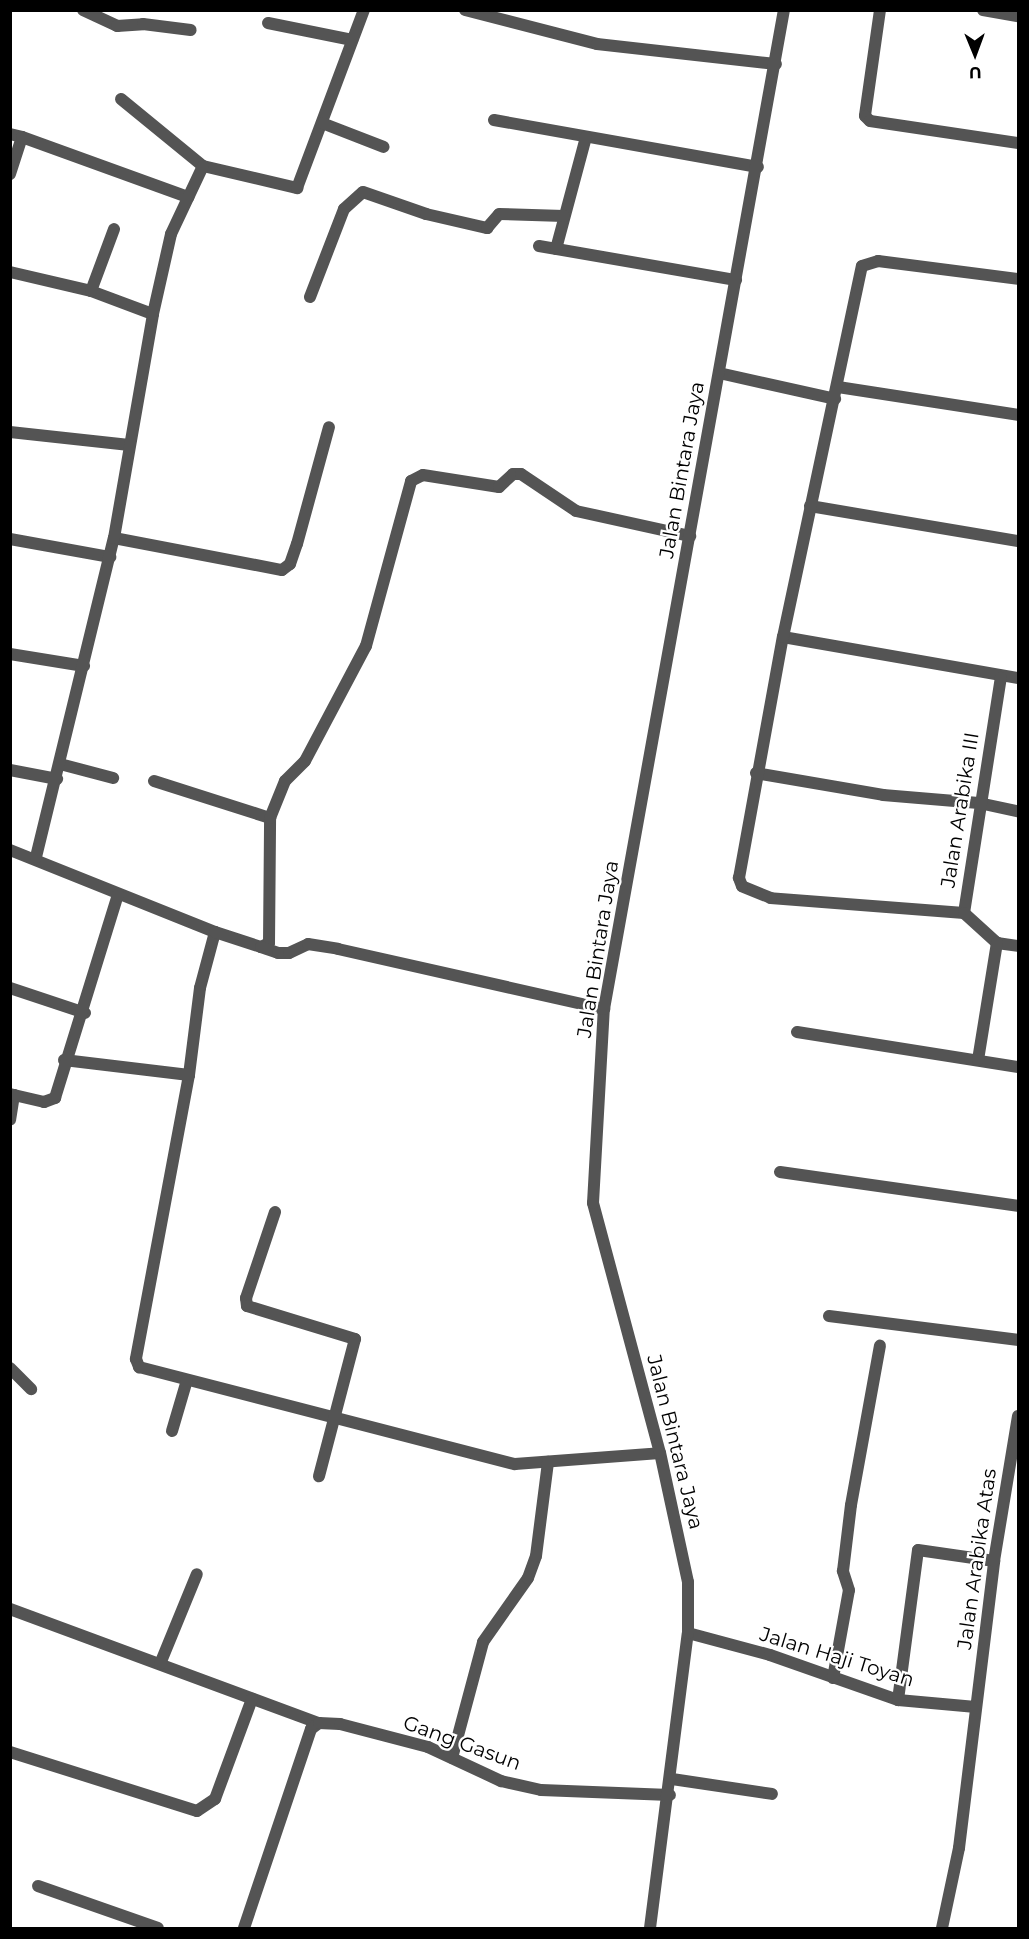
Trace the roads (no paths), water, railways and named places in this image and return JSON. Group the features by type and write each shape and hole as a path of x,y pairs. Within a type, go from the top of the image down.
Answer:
{"street":[{"path":"83,10 117,26 143,24 191,30"},
{"path":"121,99 203,166 297,188 364,10"},
{"path":"465,10 597,44 776,64"},
{"name":"Jalan Bintara Jaya","path":"650,1929 670,1795 688,1633 688,1582 660,1453 593,1203 604,1009 758,167 784,10"},
{"path":"880,10 864,116 870,121 1018,142"},
{"path":"983,10 1018,16"},
{"path":"268,23 352,40"},
{"path":"494,120 758,167"},
{"path":"322,123 384,147"},
{"path":"10,174 16,135 189,197"},
{"path":"556,249 586,137"},
{"path":"36,857 110,557 153,314 171,234 203,166"},
{"path":"310,297 344,209 363,192 426,214 487,228 499,214 564,216"},
{"path":"92,291 114,229"},
{"path":"539,246 736,280"},
{"path":"964,913 771,898 742,886 739,878 756,773 783,637 810,506 837,393 862,266 878,261 1018,279"},
{"path":"10,272 92,291 153,314"},
{"path":"719,373 837,393 1018,415"},
{"path":"114,538 282,570 290,564 297,544 329,427"},
{"path":"10,432 129,445"},
{"path":"261,947 268,943 270,818 284,784 305,761 366,646 411,481 423,475 499,487 513,474 521,474 576,511 690,536"},
{"path":"810,506 1018,541"},
{"path":"10,539 110,557"},
{"path":"783,637 1001,678 1018,678"},
{"path":"10,654 84,666"},
{"name":"Jalan Arabika III","path":"997,943 964,913 979,803 1001,678"},
{"path":"60,764 113,778"},
{"path":"10,770 57,779"},
{"path":"756,773 883,795 979,803 1018,811"},
{"path":"154,781 270,818"},
{"path":"12,853 36,857 118,895 278,953 289,953 308,945 338,950 604,1009"},
{"path":"10,1120 12,1095 50,1102 55,1098 64,1060 85,1013 118,895"},
{"path":"215,932 200,988 189,1075 136,1359 139,1367 334,1414 514,1464 660,1453"},
{"path":"978,1060 997,943 1018,946"},
{"path":"10,988 85,1013"},
{"path":"797,1032 1018,1067"},
{"path":"64,1060 189,1075"},
{"path":"780,1172 1018,1206"},
{"path":"275,1212 246,1302 253,1310 355,1339 319,1476"},
{"path":"829,1316 1018,1340"},
{"path":"833,1678 849,1590 843,1571 880,1347"},
{"path":"10,1368 31,1389"},
{"path":"172,1431 187,1380"},
{"name":"Jalan Arabika Atas","path":"942,1929 959,1848 994,1561 1018,1416"},
{"path":"452,1758 483,1642 528,1578 539,1537 548,1462"},
{"path":"898,1700 918,1550 994,1561"},
{"path":"160,1664 196,1574"},
{"name":"Gang Gasun","path":"10,1609 319,1723 329,1722 428,1747 501,1781 541,1790 670,1795"},
{"name":"Jalan Haji Toyan","path":"688,1633 770,1655 898,1700 976,1707"},
{"path":"10,1752 197,1811 215,1799 252,1699"},
{"path":"244,1929 311,1729 319,1723"},
{"path":"672,1779 772,1794"},
{"path":"38,1887 158,1929"}]}
